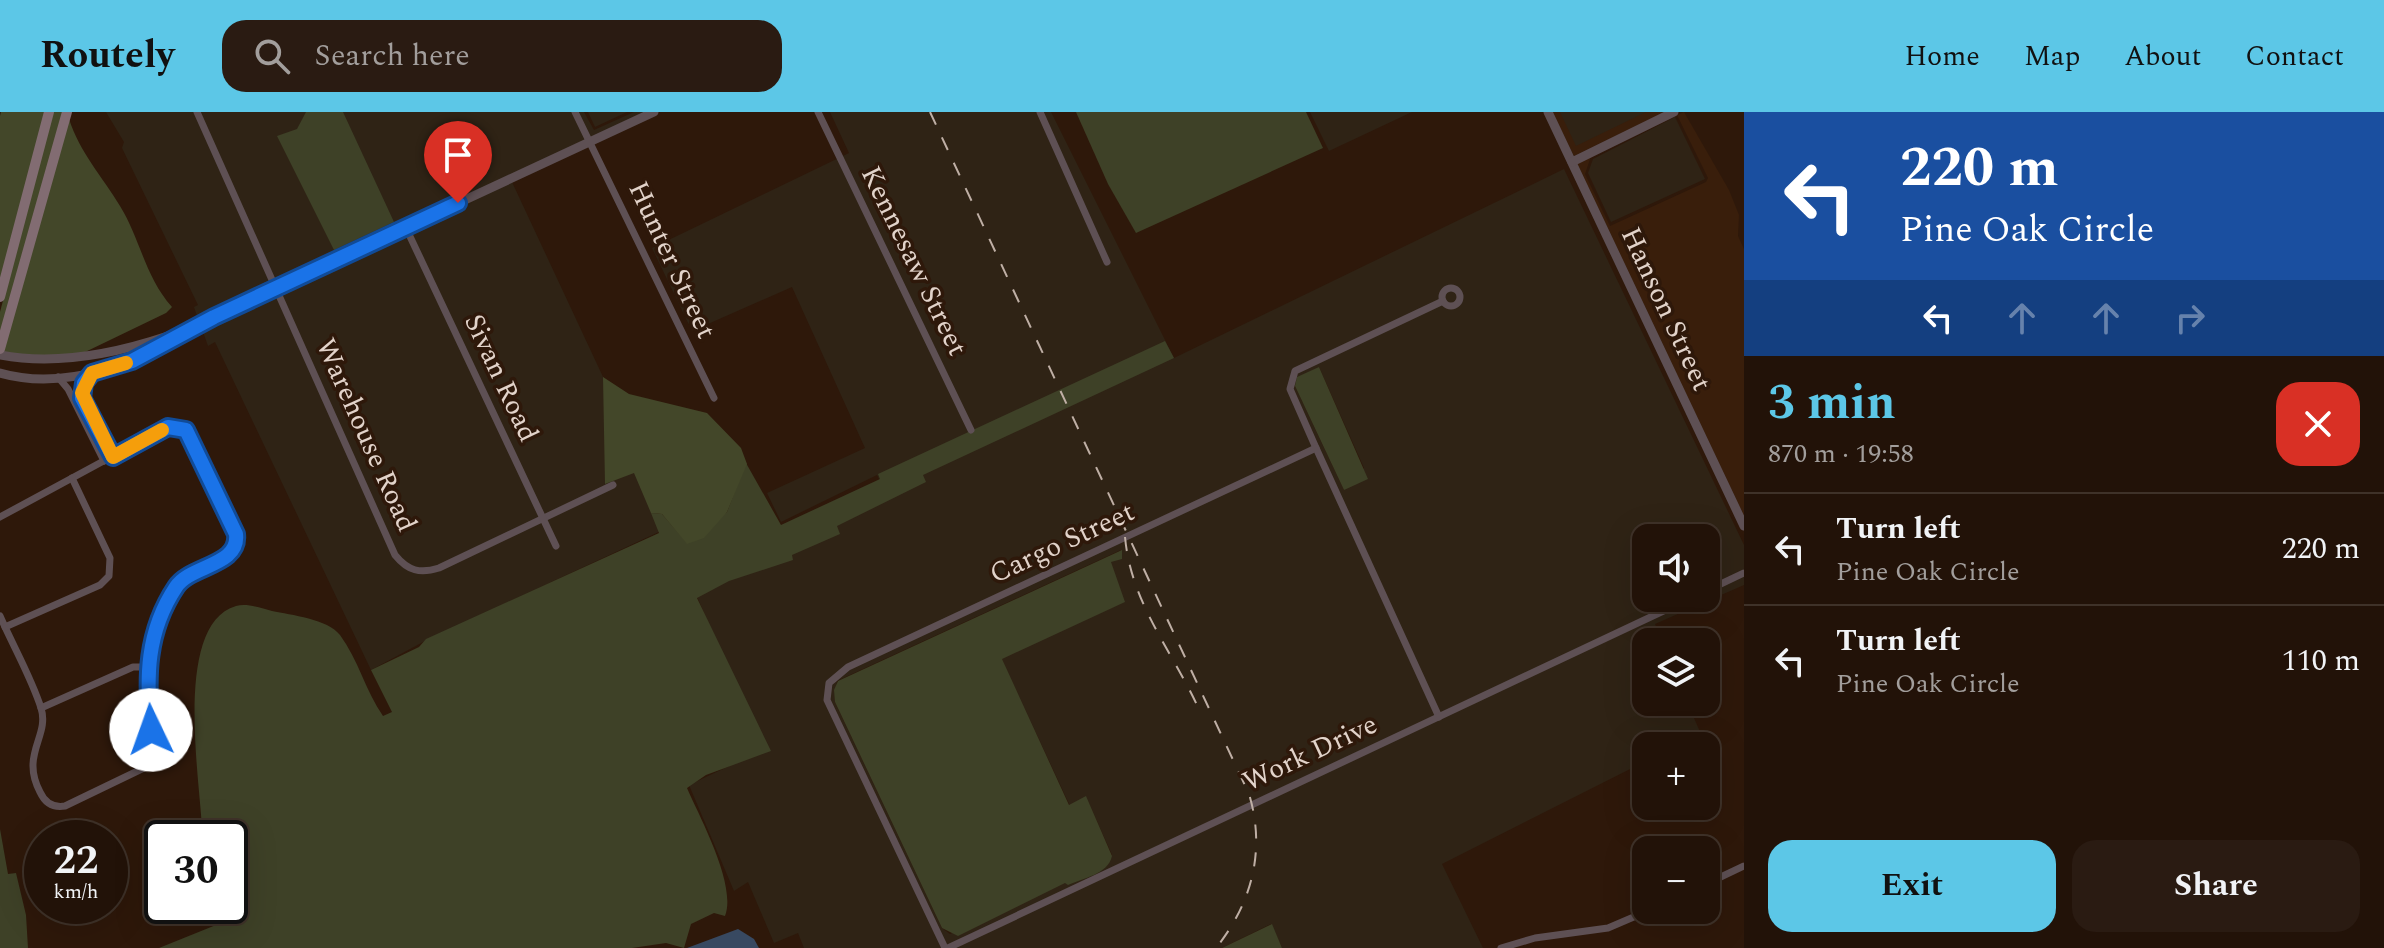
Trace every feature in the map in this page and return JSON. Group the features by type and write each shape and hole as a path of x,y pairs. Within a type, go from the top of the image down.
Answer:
{"main road":[{"path":"0,297 49,112"},
{"path":"0,352 67,112"}],"street":[{"name":"Warehouse Road","path":"197,112 388,539 403,564 420,572 439,568 613,485"},
{"name":"Hunter Street","path":"575,112 714,398"},
{"path":"0,373 58,377 92,373 135,359 214,317 654,112"},
{"name":"Kennesaw Street","path":"818,112 971,430"},
{"path":"1040,112 1107,262"},
{"name":"Hanson Street","path":"1548,112 1744,526"},
{"path":"1572,162 1674,112"},
{"name":"Sivan Road","path":"406,228 556,546"},
{"path":"1439,717 1290,389 1295,371 1443,301"},
{"path":"0,352 41,361 72,359 153,339 214,317"},
{"path":"135,359 150,349 153,339"},
{"path":"92,373 84,383 82,398 113,457"},
{"path":"58,377 104,461"},
{"path":"73,402 82,398"},
{"path":"0,517 168,427 182,428 189,435 236,534 236,544 231,553 188,575 176,586 153,633 149,667 153,753 148,766 65,806 54,806 45,800 32,772 32,759 42,723 41,708 0,616"},
{"path":"92,440 102,435"},
{"name":"Cargo Street","path":"947,948 827,700 829,683 848,667 1316,448"},
{"path":"5,627 100,585 109,576 110,558 72,478"},
{"path":"1720,584 1744,573"},
{"name":"Work Drive","path":"947,948 1661,612"},
{"path":"41,708 133,667 149,667"},
{"path":"1720,877 1744,866"},
{"path":"1501,948 1535,938 1608,928 1632,918"}],"shaded area":[{"path":"106,112 584,112 594,130 634,112 645,112 512,182 604,379 663,530 423,642 371,670 215,342 208,346 202,329 214,322 212,315 198,319 194,307 198,305 122,148 124,142"},
{"path":"588,112 627,112 595,127"},
{"path":"830,112 1051,112 1174,358 1564,169 1744,545 1744,585 1720,596 1720,524 1632,524 1632,612 1682,612 1655,624 1657,628 1632,628 1632,716 1693,716 1700,732 1632,732 1632,768 1442,864 1483,948 1282,948 1271,924 1222,948 804,948 798,933 774,943 748,882 734,891 689,785 763,750 695,592 888,497 877,475 781,522 767,493 865,448 792,287 692,331 652,248 849,153","holes":["1319,367 1364,468 1344,490 1295,386","1121,550 1110,561 1124,602 1001,658 1070,806 1086,797 1112,855 950,934 942,928 835,702 837,681"]},
{"path":"1310,112 1412,112 1329,151"},
{"path":"1552,112 1665,112 1574,156"},
{"path":"1560,112 1646,112 1576,146"},
{"path":"1684,112 1729,190 1739,215 1738,236 1744,249 1744,516 1577,163 1591,156 1585,174 1610,226 1706,182 1708,178 1677,115"},
{"path":"1675,117 1705,179 1611,222 1588,173 1593,159"}],"green space":[{"path":"1,112 45,112 0,281 0,116"},
{"path":"53,112 63,112 0,335 0,312"},
{"path":"306,112 343,112 394,222 334,250 277,136 297,129"},
{"path":"1076,112 1306,112 1323,148 1136,233 1108,184"},
{"path":"69,119 85,154 127,218 155,283 172,307 166,313 81,354 42,357 3,352"},
{"path":"1165,341 1174,358 923,475 926,482 837,526 840,534 792,555 793,560 729,581 697,598 771,751 706,775 687,788 722,870 727,903 725,916 714,913 691,924 684,948 666,943 632,948 159,948 216,924 248,924 248,820 201,820 195,741 197,671 204,641 216,619 236,606 245,605 309,618 327,625 346,644 383,716 392,712 371,670 419,647 426,639 659,533 651,513 662,514 687,543 727,512 746,463 781,525 880,479 878,474"},
{"path":"1319,367 1368,479 1344,490 1295,386 1297,377"},
{"path":"603,377 629,394 707,413 741,448 747,464 727,512 704,538 687,544 662,514 651,513 634,473 605,484"},
{"path":"1122,550 1122,559 1111,562 1125,602 1002,659 1069,805 1086,796 1112,856 1110,862 1094,875 1068,885 1065,883 958,936 942,928 835,702 834,690 838,681"},
{"path":"0,829 8,874 16,873 24,907 28,948 0,948"},
{"path":"1272,924 1282,948 1222,948"}],"water":[{"path":"738,929 754,939 759,948 687,948"}],"railway":[{"path":"930,112 1249,794 1256,835 1252,875 1239,913 1216,948"},
{"path":"1125,537 1143,604 1197,705"}],"slow traffic":[{"path":"126,363 92,373 82,393 113,457 162,430"}],"route":[{"path":"151,730 149,651 155,626 176,586 188,575 226,557 237,539 235,529 186,430 178,426 168,427 113,457 82,398 86,379 92,373 132,361 186,335 214,317 458,203"}]}
